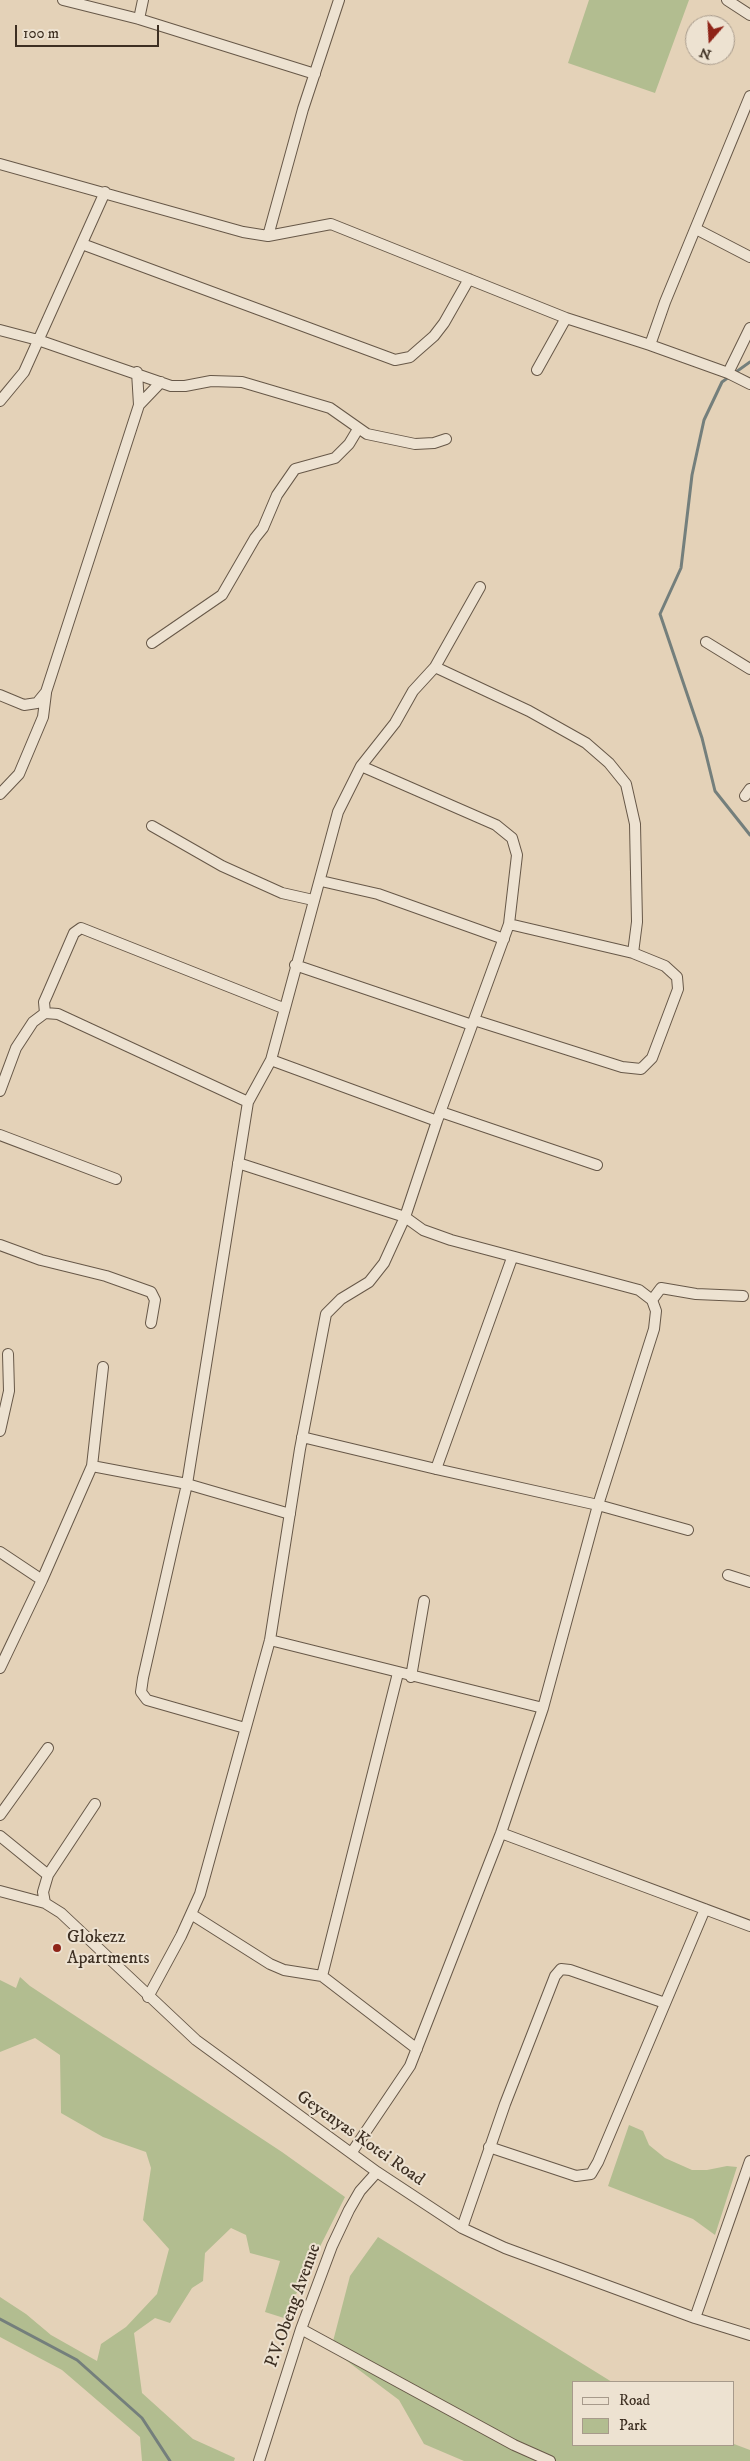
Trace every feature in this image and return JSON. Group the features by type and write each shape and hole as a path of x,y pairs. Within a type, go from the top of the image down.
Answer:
{"street":[{"path":"63,0 139,19 315,74"},
{"path":"139,19 143,0"},
{"path":"268,236 315,74 339,0"},
{"path":"728,0 750,15"},
{"path":"650,345 664,302 750,96"},
{"path":"0,164 243,232 268,236 331,224 566,318 650,345 728,373 750,384"},
{"path":"0,401 24,372 105,192"},
{"path":"696,229 750,257"},
{"path":"82,244 395,360 410,357 434,336 469,279"},
{"path":"536,370 566,318"},
{"path":"728,373 750,328"},
{"path":"0,330 38,340 161,382 185,386 211,381 242,382 330,408 367,434 415,444 434,443 446,439"},
{"path":"0,794 19,774 43,717 46,692 139,405 136,372"},
{"path":"139,405 161,382"},
{"path":"152,643 222,595 263,528 277,495 295,469 335,458 349,444 358,429"},
{"path":"245,1728 147,1700 141,1692 187,1484 248,1102 271,1060 295,965 338,812 361,766 394,723 413,691 436,666 480,587"},
{"path":"706,642 750,668"},
{"path":"436,666 529,711 586,743 609,763 626,784 635,824 637,922 633,953"},
{"path":"0,695 24,705 37,703 46,692"},
{"path":"148,1997 200,1894 270,1640 302,1437 326,1314 341,1299 369,1282 384,1263 405,1217 439,1116 509,924 517,854 512,838 496,825 361,766"},
{"path":"152,826 222,866 282,893 313,900"},
{"path":"320,881 378,894 504,939"},
{"path":"295,965 473,1023 622,1067 641,1069 652,1058 678,989 677,977 665,966 633,953 509,924"},
{"path":"45,1013 44,1002 74,933 81,928 284,1008"},
{"path":"0,1091 16,1048 33,1022 45,1013 58,1014 248,1102"},
{"path":"271,1060 439,1116 597,1165"},
{"path":"0,1135 116,1179"},
{"path":"238,1163 405,1217 423,1230 512,1258 638,1290 652,1300 656,1311 654,1329 598,1504 543,1708 501,1833 417,2049 399,2084 352,2152"},
{"path":"0,1245 41,1260 106,1276 151,1292 155,1300 151,1323"},
{"path":"436,1469 512,1258"},
{"path":"652,1300 661,1288 696,1294 743,1296"},
{"path":"0,1431 9,1391 7,1354"},
{"path":"0,1668 42,1580 92,1466 103,1367"},
{"path":"302,1437 436,1469 598,1504 688,1530"},
{"path":"92,1466 187,1484 290,1514"},
{"path":"0,1552 42,1580"},
{"path":"728,1575 750,1582"},
{"path":"411,1677 424,1601"},
{"path":"270,1640 411,1677 543,1708"},
{"path":"322,1976 398,1673"},
{"path":"0,1815 48,1748"},
{"path":"45,1903 43,1892 48,1874 95,1804"},
{"path":"501,1833 750,1926"},
{"path":"0,1836 48,1874"},
{"name":"Geyenyas Kotei Road","path":"0,1890 45,1903 76,1926 148,1997 196,2040 378,2172 462,2228 505,2248 695,2318 750,2335"},
{"path":"489,2147 576,2176 591,2174 598,2162 705,1909"},
{"path":"191,1914 270,1964 284,1970 322,1976 417,2049"},
{"path":"462,2228 489,2147 555,1976 561,1969 570,1970 665,2003"},
{"path":"695,2318 750,2161"},
{"name":"P.V.Obeng Avenue","path":"259,2461 301,2329 332,2246 360,2191 378,2172"},
{"path":"301,2329 514,2446 550,2461"}],"green space":[{"path":"589,0 689,0 655,93 568,63"},
{"path":"20,1977 30,1986 282,2152 345,2197 284,2318 265,2312 280,2261 250,2253 246,2235 231,2228 205,2253 203,2281 192,2288 170,2323 155,2318 134,2333 142,2393 193,2439 235,2458 234,2461 142,2461 140,2437 62,2370 0,2337 0,2297 26,2314 51,2335 97,2361 101,2344 126,2327 157,2294 169,2249 143,2220 151,2168 146,2152 103,2137 61,2113 60,2055 35,2038 0,2052 0,1980 16,1988"},
{"path":"629,2125 643,2131 649,2145 665,2158 692,2170 707,2170 727,2166 737,2167 715,2235 693,2219 608,2186"},
{"path":"378,2237 610,2381 572,2381 572,2446 735,2446 735,2444 750,2450 750,2461 464,2461 424,2444 399,2400 331,2349 350,2276"}],"waterway":[{"path":"750,362 722,382 704,420 692,475 681,568 660,614 702,738 715,791 750,835"},
{"path":"0,2319 77,2360 142,2418 170,2461"}],"place":[{"name":"Glokezz Apartments","path":"57,1948"}]}
